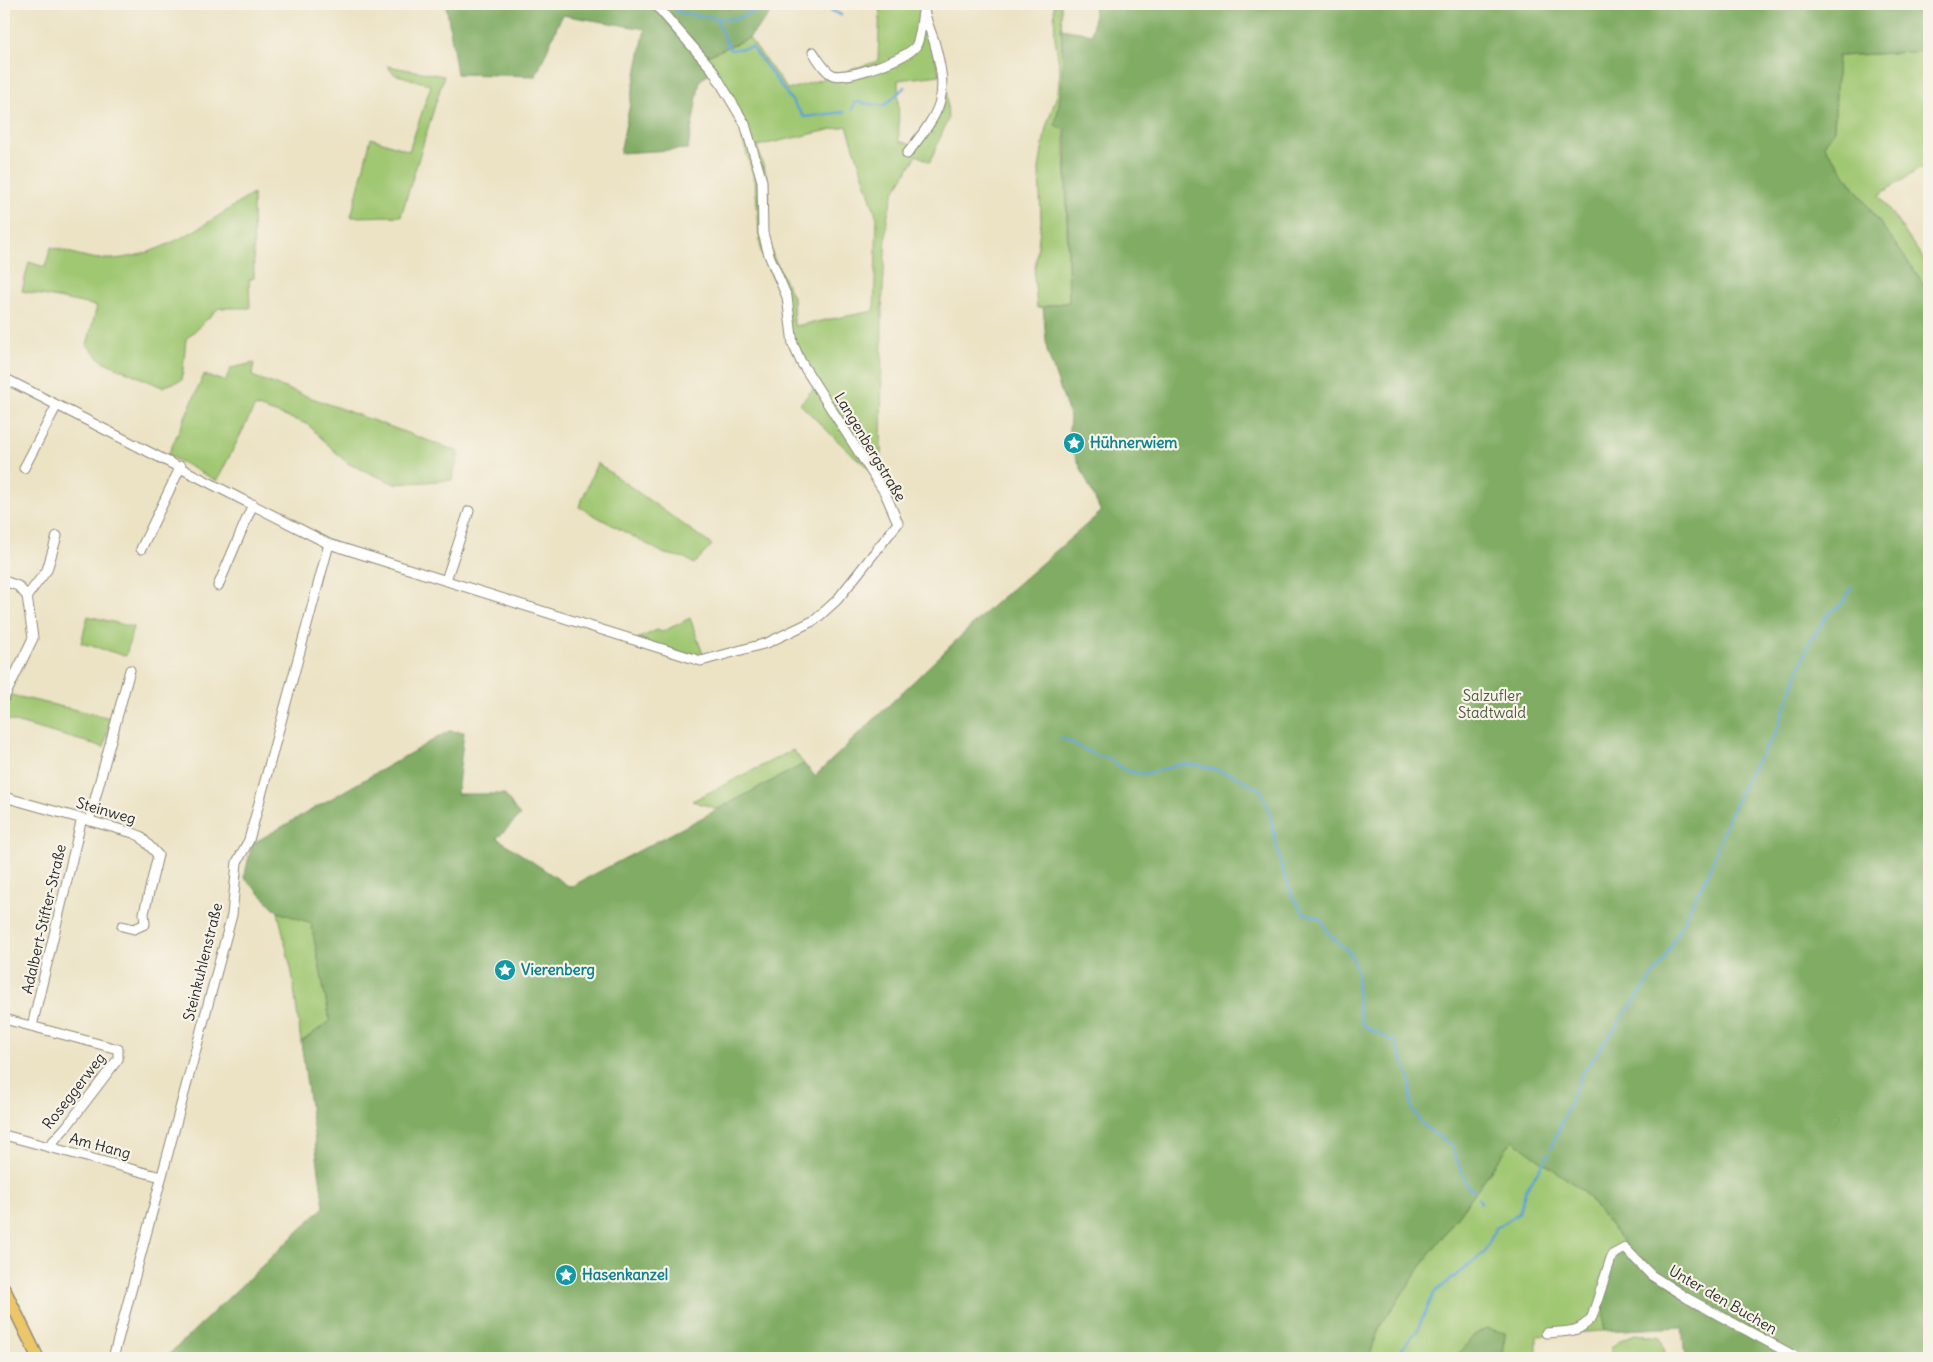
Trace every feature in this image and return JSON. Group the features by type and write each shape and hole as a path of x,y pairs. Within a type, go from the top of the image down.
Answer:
{"main road":[{"path":"4,1288 38,1358"}],"street":[{"name":"Langenbergstraße","path":"4,378 181,466 329,544 701,661 767,643 815,620 837,600 898,523 885,494 801,362 793,344 787,297 769,255 763,233 762,181 745,124 712,70 655,4"},
{"path":"813,52 828,72 837,76 896,60 910,52 916,45 924,6"},
{"path":"907,154 936,117 942,92 941,70 924,6"},
{"path":"24,468 57,405"},
{"path":"141,549 181,466"},
{"path":"218,586 253,504"},
{"path":"446,580 469,511"},
{"path":"28,596 48,570 57,536"},
{"name":"Steinkuhlenstraße","path":"113,1358 232,915 237,862 249,840 329,544"},
{"path":"4,582 18,586 28,596 33,638 4,698"},
{"name":"Adalbert-Stifter-Straße","path":"32,1026 85,820 130,670"},
{"name":"Steinweg","path":"4,797 140,836 158,855 144,913 145,924 134,929 122,926"},
{"name":"Roseggerweg","path":"4,1019 118,1049 118,1059 67,1126 48,1147"},
{"name":"Am Hang","path":"4,1135 161,1177"},
{"name":"Unter den Buchen","path":"1546,1333 1579,1330 1587,1324 1592,1317 1612,1255 1625,1248 1651,1274 1687,1298 1798,1358"}],"green space":[{"path":"446,4 704,4 727,9 744,4 782,4 777,6 749,38 700,59 712,72 700,80 688,149 620,153 645,29 562,15 536,76 457,74"},
{"path":"880,4 922,4 940,75 898,80 899,141 912,145 915,149 941,113 946,76 948,119 930,162 917,155 894,192 887,218 882,309 881,479 845,448 800,404 815,387 790,339 781,295 761,252 755,180 742,138 749,137 745,122 700,59 749,38 788,90 878,61","holes":["847,126 877,218 874,311 794,326 793,297 773,257 767,234 768,182 757,146"]},
{"path":"1054,4 1061,4 1069,302 1037,308 1034,276 1041,221 1039,168 1046,127 1058,92 1060,72 1055,37"},
{"name":"Salzufler Stadtwald","path":"1095,4 1929,4 1929,51 1838,56 1834,131 1824,145 1929,291 1929,1358 1685,1358 1682,1327 1604,1331 1604,1295 1607,1274 1616,1254 1624,1243 1583,1191 1513,1140 1380,1326 1369,1358 165,1358 324,1207 301,1042 330,1021 311,923 278,912 244,878 252,844 449,731 464,732 457,794 504,794 520,816 497,838 570,887 804,764 815,776 991,607 1101,512 1068,440 1070,417 1047,351 1043,307 1069,302 1066,131 1055,125 1062,77 1061,29 1092,34"},
{"path":"1929,51 1929,163 1879,195 1929,267 1929,291 1824,145 1834,131 1838,56"},
{"path":"387,66 444,76 401,216 351,217 371,138 409,151 431,85 394,74"},
{"path":"253,194 254,278 249,280 250,308 219,308 186,339 182,380 162,387 102,361 87,345 97,306 22,291 29,262 45,267 51,247 100,259 121,258 141,254 181,238"},
{"path":"254,363 252,376 459,452 452,480 395,484 347,463 307,424 255,406 217,481 168,455 204,375 225,381 231,368"},
{"path":"597,463 712,545 694,564 685,558 665,554 579,507"},
{"path":"88,616 133,627 126,656 81,643"},
{"path":"690,618 704,657 692,656 637,639 657,630 662,632"},
{"path":"11,695 111,718 104,747 4,719 4,710"},
{"path":"793,750 804,764 718,809 692,801"},
{"path":"278,912 311,922 330,1021 301,1042 292,973"},
{"path":"1513,1140 1583,1191 1624,1243 1616,1254 1607,1274 1604,1295 1604,1331 1537,1335 1537,1358 1503,1358 1505,1333 1459,1352 1456,1358 1369,1358 1380,1326"},
{"path":"1486,1328 1505,1333 1503,1358 1456,1358 1474,1335"},
{"path":"1636,1334 1660,1337 1667,1358 1611,1358 1611,1348 1620,1340"}],"waterway":[{"path":"670,4 680,13 716,18 730,50 752,47 804,117 844,112"},
{"path":"716,18 734,19 776,4"},
{"path":"818,4 841,15"},
{"path":"852,110 855,102 884,106 905,87"},
{"path":"1551,1148 1582,1074 1663,962 1709,873 1727,821 1749,774 1776,732 1809,643 1829,613 1842,604 1852,588"},
{"path":"1060,737 1098,756 1109,758 1124,770 1145,774 1183,764 1198,765 1234,775 1260,790 1267,803 1281,864 1291,893 1304,913 1321,919 1329,934 1350,953 1357,972 1358,1006 1362,1023 1369,1029 1395,1042 1410,1079 1411,1103 1414,1113 1425,1127 1451,1145 1468,1187 1475,1190"},
{"path":"1402,1358 1402,1348 1417,1331 1434,1293 1484,1253 1496,1228 1519,1213 1526,1189 1549,1154"},
{"path":"1479,1199 1481,1204"}],"place":[{"name":"Hühnerwiem","path":"1074,443"},
{"name":"Vierenberg","path":"505,970"},
{"name":"Hasenkanzel","path":"566,1275"}]}
